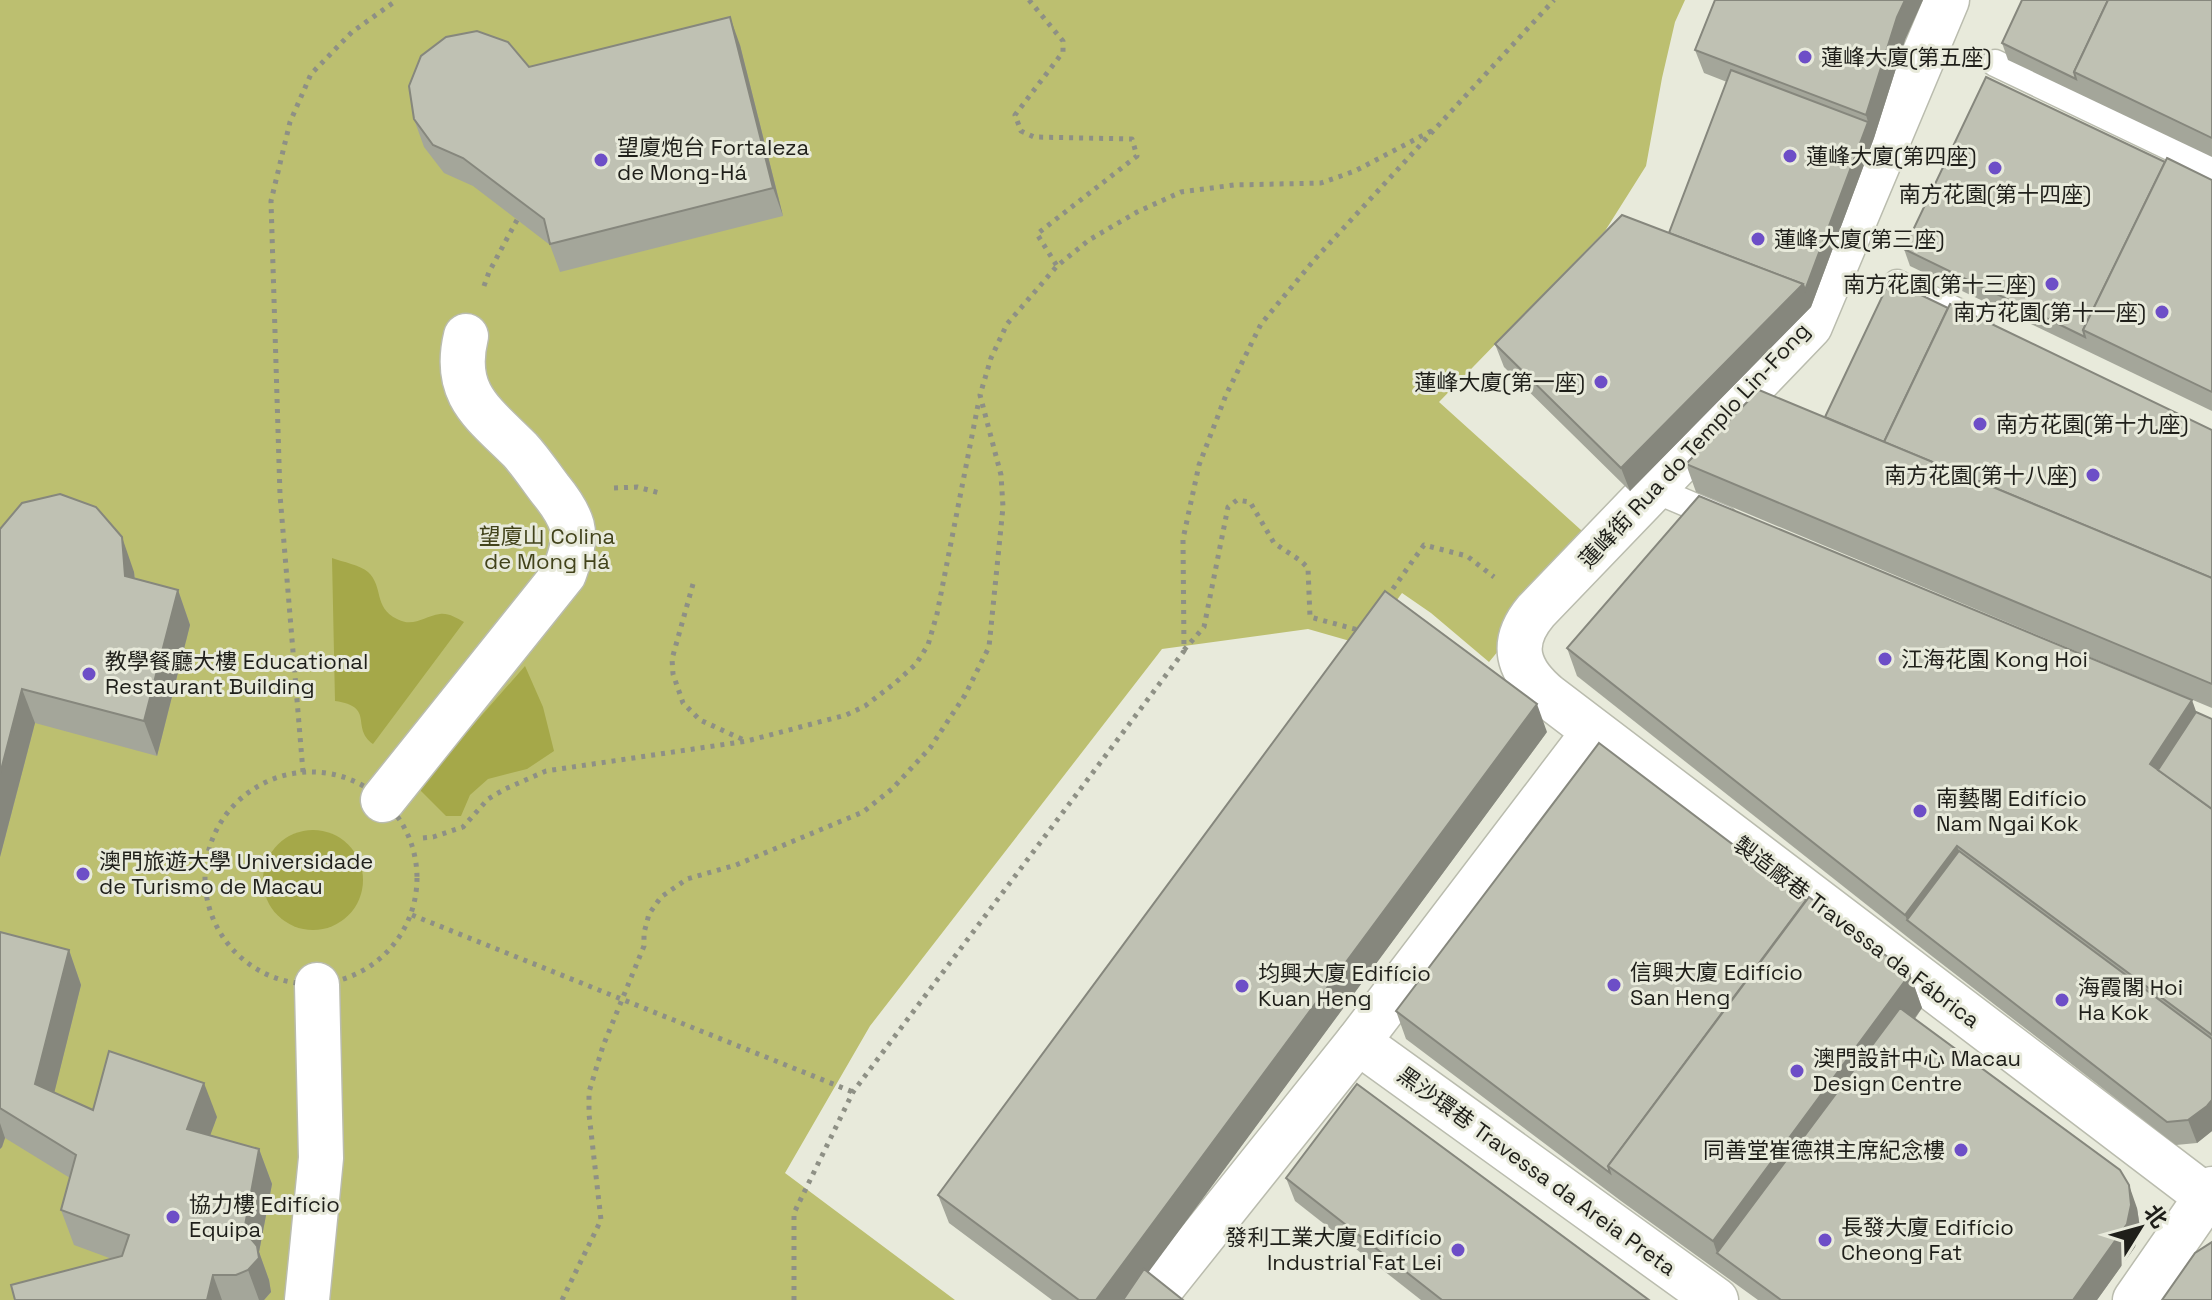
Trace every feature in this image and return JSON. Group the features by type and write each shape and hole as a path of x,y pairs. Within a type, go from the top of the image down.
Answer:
{"street":[{"name":"蓮峰街 Rua do Templo Lin-Fong","path":"1520,656 1520,639 1526,623 1536,611 1810,326 1947,0"},
{"path":"383,800 564,574 572,551 572,527 563,505 523,454 470,396 463,376 462,356 466,336"},
{"name":"製造廠巷 Travessa da Fábrica","path":"1520,656 1525,672 1535,685 1594,732 2210,1194"},
{"path":"1163,1286 1358,1042 1594,732"},
{"path":"307,1300 321,1158 317,985"},
{"name":"黑沙環巷 Travessa da Areia Preta","path":"1358,1042 1716,1300"},
{"path":"2135,1300 2210,1194"}],"lane":[{"path":"1995,63 2212,167"},
{"path":"1897,283 1997,330"},
{"path":"1653,489 1741,526"}],"path":[{"path":"303,772 280,495 271,201 290,122 311,74 352,32 397,0"},
{"path":"1029,0 1063,41 1063,52 1015,115 1021,131 1034,137 1132,139 1137,156 1037,234 1057,266"},
{"path":"1184,651 1183,539 1199,465 1226,395 1261,324 1315,259 1554,0"},
{"path":"410,838 433,837 463,827 488,799 546,771 747,741 846,715 865,706 916,664 928,645 937,614 980,395 991,358 1007,324 1057,266 1089,240 1137,212 1181,192 1234,185 1321,183 1355,171 1435,129"},
{"path":"466,336 489,272 517,220"},
{"path":"562,1300 601,1220 589,1092 603,1046 644,946 649,914 661,897 687,879 736,865 863,812 892,789 930,748 965,695 989,647 1003,507 1001,475 980,395"},
{"path":"794,1300 794,1213 853,1092 1204,627 1228,507 1237,500 1250,502 1274,543 1308,568 1310,617 1363,631"},
{"path":"1380,606 1424,545 1467,556 1536,611"},
{"path":"693,584 672,659 673,674 683,703 700,720 747,741"},
{"path":"303,772 332,774 359,784 383,800 410,838 417,863 417,890 412,915 397,943 375,965 348,980 317,985 284,982 253,968 229,946 212,917 205,885 207,852 221,821 242,796 271,779 303,772"},
{"path":"412,915 853,1092"}],"green space":[{"name":"望廈山 Colina de Mong Há","path":"0,0 1685,0 1675,22 1646,166 1605,231 1439,402 1591,539 1489,662 1402,593 1364,645 1308,629 1162,649 870,1026 785,1173 955,1300 0,1300"}],"shaded area":[{"path":"332,558 368,572 376,584 381,603 397,619 414,622 443,614 464,622 373,744 366,738 355,708 335,701"},
{"path":"525,666 543,707 554,751 527,769 488,779 470,795 461,816 446,816 418,788"},
{"path":"313,830 341,838 355,852 363,880 355,908 341,922 313,930 285,922 271,908 263,880 271,852 285,838"}],"building":[{"name":"蓮峰大廈(第五座)","path":"1715,0 1905,0 1866,115 1695,50"},
{"path":"2022,0 2108,0 2074,72 2076,79 2002,43"},
{"path":"2108,0 2212,0 2212,138 2074,72"},
{"name":"望廈炮台 Fortaleza de Mong-Há","path":"730,17 773,188 550,244 544,219 463,158 433,145 414,119 409,86 421,56 446,37 477,31 508,42 529,67"},
{"path":"1731,70 1868,122 1805,290 1803,284 1669,233"},
{"path":"1986,77 2165,162 2083,330 2085,337 1904,249"},
{"name":"南方花園(第十一座)","path":"2167,158 2212,180 2212,392 2083,330"},
{"path":"1622,215 1803,284 1621,468 1495,344"},
{"path":"1890,280 1948,308 1884,442 1825,417"},
{"path":"1950,304 2212,430 2212,578 1884,442"},
{"name":"江海花園 Kong Hoi","path":"1759,390 2212,578 2212,684 1686,464"},
{"name":"教學餐廳大樓 Educational Restaurant Building","path":"60,494 96,507 122,537 125,576 178,590 144,721 22,689 0,774 0,529 22,503"},
{"path":"1699,496 2192,700 2150,764 2212,809 2212,1035 1957,846 1905,915 1567,648"},
{"name":"均興大廈 Edifício Kuan Heng","path":"1385,591 1537,704 1096,1300 1079,1300 938,1195"},
{"path":"2196,712 2212,719 2212,809 2158,770"},
{"name":"信興大廈 Edifício San Heng","path":"1599,743 1806,900 1608,1166 1610,1173 1396,1011"},
{"name":"海霞閣 Hoi Ha Kok","path":"1959,851 2212,1039 2212,1100 2207,1106 2188,1120 2167,1122 1907,920"},
{"name":"澳門設計中心 Macau Design Centre","path":"1809,897 1910,974 1713,1241 1608,1166"},
{"path":"0,932 69,950 35,1084 93,1110 109,1051 204,1083 187,1129 259,1149 244,1231 257,1246 259,1258 248,1270 236,1275 213,1275 207,1300 15,1300 11,1285 122,1256 129,1235 61,1210 76,1155 0,1108"},
{"path":"1900,1008 2120,1170 2129,1185 2131,1205 2127,1224 2073,1300 1781,1300 1717,1253"},
{"name":"發利工業大廈 Edifício Industrial Fat Lei","path":"1357,1084 1649,1300 1442,1300 1286,1178"},
{"path":"2212,1242 2212,1300 2162,1300 2195,1253"},
{"path":"1144,1269 1183,1300 1123,1300"}],"place":[{"name":"蓮峰大廈(第五座)","path":"1805,57"},
{"name":"蓮峰大廈(第四座)","path":"1790,156"},
{"name":"望廈炮台 Fortaleza de Mong-Há","path":"601,160"},
{"name":"南方花園(第十四座)","path":"1995,168"},
{"name":"蓮峰大廈(第三座)","path":"1758,239"},
{"name":"南方花園(第十三座)","path":"2052,284"},
{"name":"南方花園(第十一座)","path":"2162,312"},
{"name":"蓮峰大廈(第一座)","path":"1601,382"},
{"name":"南方花園(第十九座)","path":"1980,424"},
{"name":"南方花園(第十八座)","path":"2093,475"},
{"name":"江海花園 Kong Hoi","path":"1885,659"},
{"name":"教學餐廳大樓 Educational Restaurant Building","path":"89,674"},
{"name":"南藝閣 Edifício Nam Ngai Kok","path":"1920,811"},
{"name":"澳門旅遊大學 Universidade de Turismo de Macau","path":"83,874"},
{"name":"信興大廈 Edifício San Heng","path":"1614,985"},
{"name":"均興大廈 Edifício Kuan Heng","path":"1242,986"},
{"name":"海霞閣 Hoi Ha Kok","path":"2062,1000"},
{"name":"澳門設計中心 Macau Design Centre","path":"1797,1071"},
{"name":"同善堂崔德祺主席紀念樓","path":"1961,1150"},
{"name":"協力樓 Edifício Equipa","path":"173,1217"},
{"name":"長發大廈 Edifício Cheong Fat","path":"1825,1240"},
{"name":"發利工業大廈 Edifício Industrial Fat Lei","path":"1458,1250"}]}
